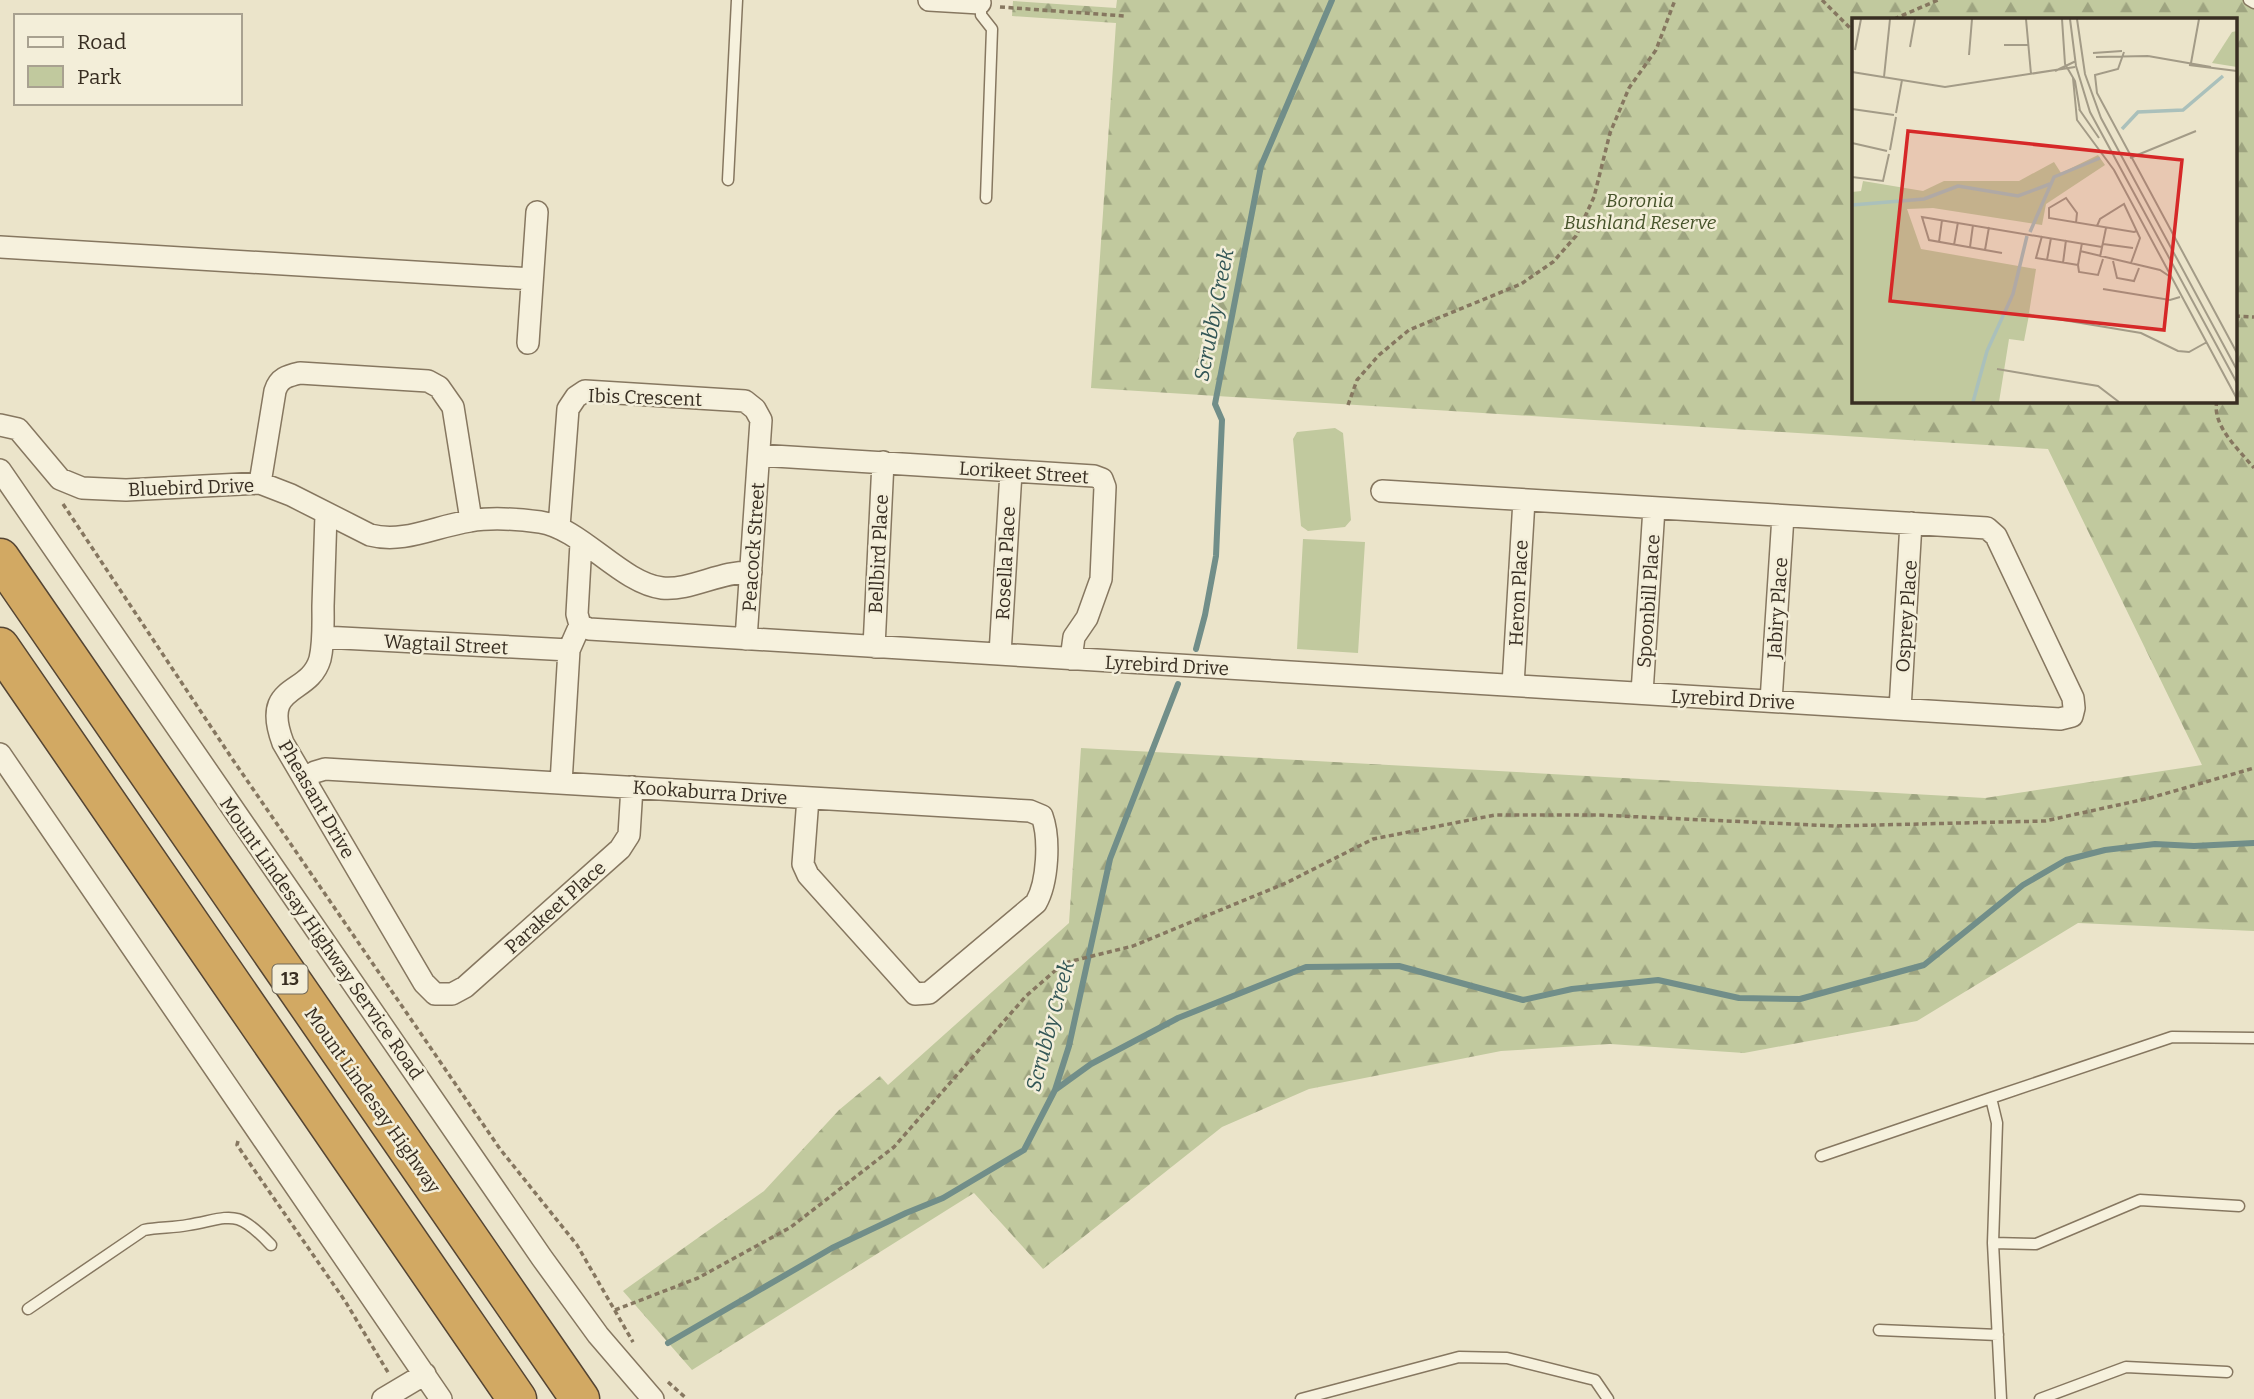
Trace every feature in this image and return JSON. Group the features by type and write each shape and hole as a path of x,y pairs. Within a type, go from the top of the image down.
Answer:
{"highway":[{"name":"Mount Lindesay Highway","path":"0,558 580,1399"},
{"path":"0,647 517,1399"}],"street":[{"path":"929,0 981,2"},
{"path":"528,343 537,212"},
{"path":"0,247 532,279"},
{"path":"260,484 275,391 278,382 287,376 300,373 428,381 439,387 453,407 471,520"},
{"name":"Ibis Crescent","path":"559,527 568,409 576,397 585,391 745,401 755,409 761,420 759,455"},
{"name":"Bluebird Drive","path":"0,425 19,429 60,479 82,488 125,490 260,484 291,495 370,535 384,538 401,538 471,520 542,522 559,527 643,582 662,588 682,586 735,571 751,572"},
{"name":"Lorikeet Street","path":"759,455 1094,475 1102,479 1105,487 1101,579 1097,597 1074,637 1071,659"},
{"name":"Peacock Street","path":"746,639 759,455"},
{"name":"Bellbird Place","path":"874,646 883,462"},
{"name":"Mount Lindesay Highway Service Road","path":"0,470 542,1258 598,1335 653,1399"},
{"name":"Rosella Place","path":"1000,654 1011,472"},
{"name":"Lyrebird Drive","path":"580,625 589,629 1071,659 2060,719 2072,716 2073,698 1993,531 1987,528 1382,491"},
{"name":"Heron Place","path":"1513,685 1524,500"},
{"name":"Spoonbill Place","path":"1642,693 1654,508"},
{"name":"Pheasant Drive","path":"326,514 323,637 319,662 307,678 288,693 277,707 276,724 283,743 424,982 435,994"},
{"name":"Jabiry Place","path":"1771,701 1783,516"},
{"name":"Osprey Place","path":"1900,709 1911,523"},
{"path":"561,783 569,650 580,625 577,614 581,543"},
{"name":"Wagtail Street","path":"323,637 569,650"},
{"path":"0,754 441,1399"},
{"name":"Kookaburra Drive","path":"305,780 315,772 325,769 1030,811 1042,816 1047,830 1043,890 1037,903 929,993 915,994 808,875 803,864 808,798"},
{"name":"Parakeet Place","path":"435,994 452,993 465,987 620,849 629,835 632,787"},
{"path":"391,1394 425,1374"}],"lane":[{"path":"729,180 737,0"},
{"path":"2249,0 2254,3"},
{"path":"981,2 981,15 992,29 985,198"},
{"path":"1821,1156 2172,1037 2254,1038"},
{"path":"1991,1098 1997,1124 1993,1242 2001,1399"},
{"path":"1993,1242 2036,1244 2140,1200 2239,1206"},
{"path":"28,1309 144,1230 233,1217 251,1224 271,1245"},
{"path":"1879,1330 1998,1335"},
{"path":"1301,1399 1459,1357 1507,1357 1595,1380 1608,1399"},
{"path":"2040,1399 2126,1367 2227,1372"}],"path":[{"path":"1348,405 1357,380 1379,355 1409,330 1521,284 1553,262 1576,236 1594,197 1611,133 1629,88 1656,50 1675,0"},
{"path":"1822,0 1852,30"},
{"path":"1896,18 1938,0"},
{"path":"981,2 1002,8 1125,16"},
{"path":"2236,316 2254,317"},
{"path":"2217,402 2215,408 2228,438 2254,468"},
{"path":"59,498 215,734 500,1149 577,1245 641,1351"},
{"path":"615,1310 698,1278 791,1227 894,1147 1026,996 1064,963 1133,946 1286,883 1373,839 1495,815 1598,815 1835,827 2045,821 2150,798 2254,768"},
{"path":"250,1117 237,1145 345,1301 391,1394"},
{"path":"662,1377 687,1399"}],"green space":[{"name":"Boronia Bushland Reserve","path":"1117,0 2254,0 2254,931 2078,923 1917,1021 1744,1053 1610,1044 1501,1051 1309,1089 1222,1127 1043,1269 974,1193 692,1370 623,1291 764,1191 839,1110 880,1076 888,1085 1069,923 1081,748 1985,798 2202,765 2048,449 1091,388 1116,23 1012,16 1013,1 1116,8"},
{"path":"1335,428 1343,433 1351,520 1345,527 1308,531 1301,526 1293,439 1297,432"},
{"path":"1303,539 1365,542 1358,653 1297,649"}],"waterway":[{"name":"Scrubby Creek","path":"1196,649 1216,556 1222,420 1215,404 1261,166 1332,0"},
{"name":"Scrubby Creek","path":"668,1343 832,1248 943,1198 1024,1150 1055,1090 1069,1046 1110,859 1178,684"},
{"path":"1055,1090 1091,1064 1178,1018 1306,967 1399,966 1523,1000 1572,989 1658,980 1739,998 1800,999 1924,965 2023,885 2066,860 2105,850 2155,844 2194,846 2254,843"}]}
